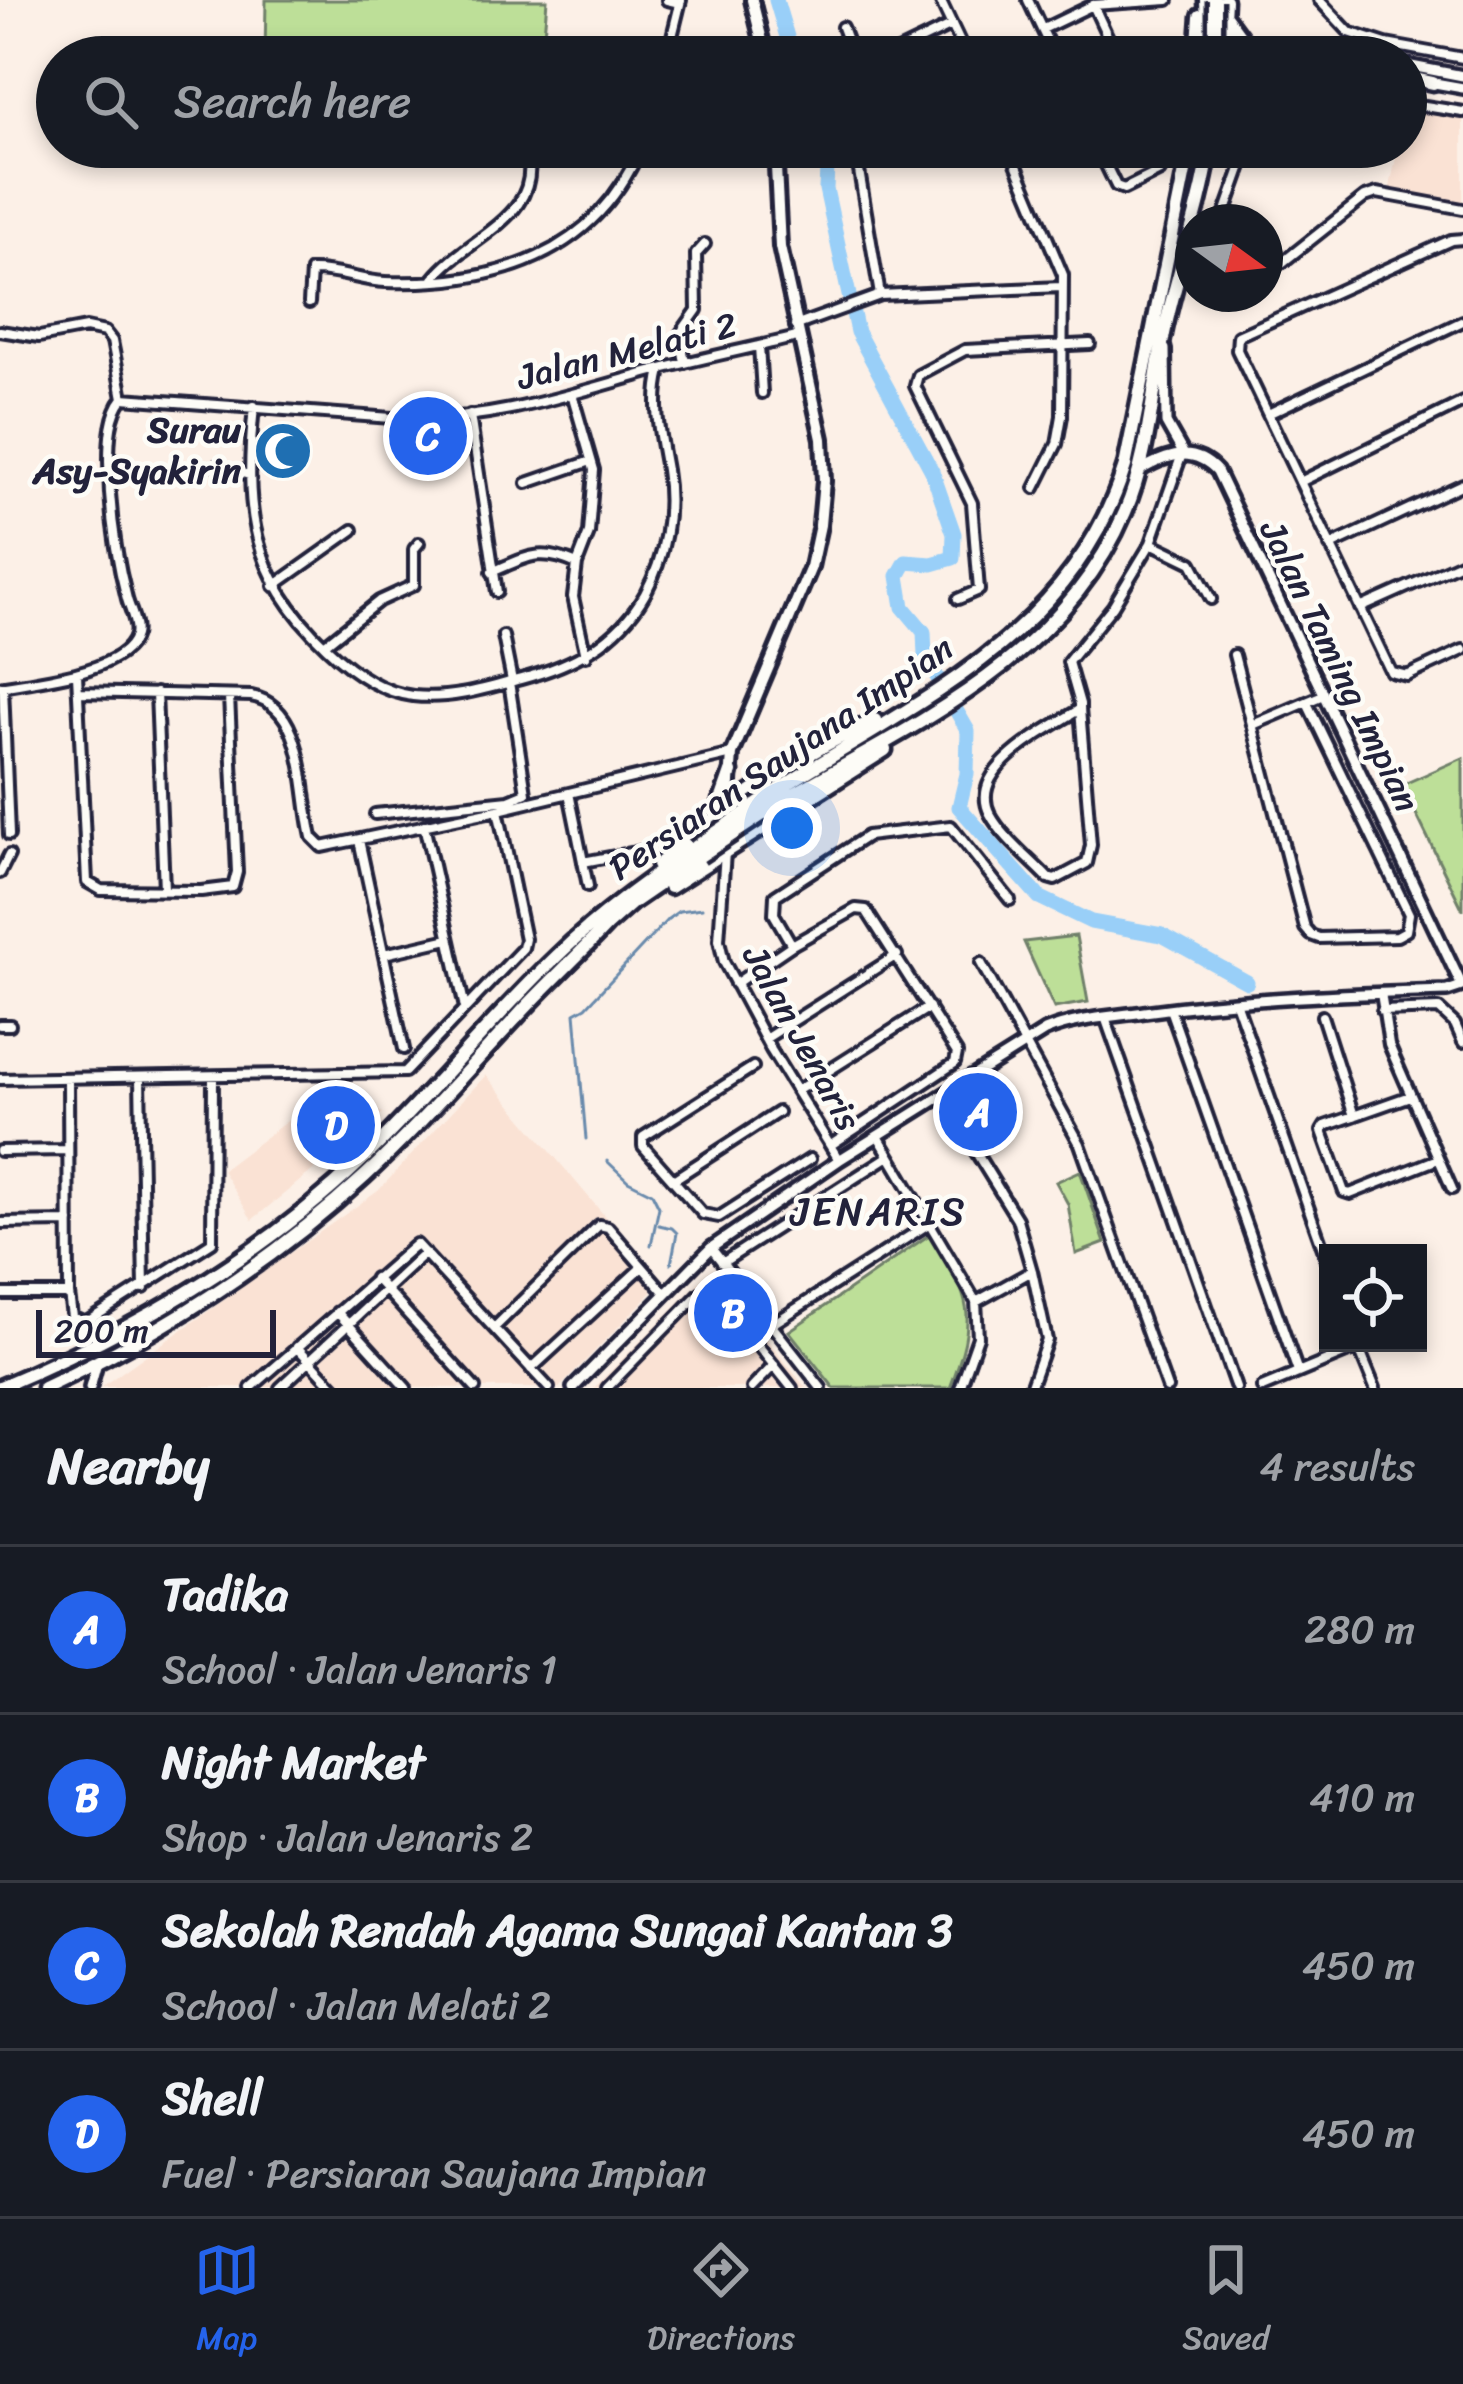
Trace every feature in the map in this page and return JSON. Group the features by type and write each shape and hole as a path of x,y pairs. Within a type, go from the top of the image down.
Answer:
{"highway":[{"path":"1208,0 1214,36"},
{"path":"1201,36 1208,0"},
{"path":"1222,36 1226,0"},
{"path":"1226,16 1239,36"},
{"path":"1427,82 1433,83"},
{"name":"Persiaran Saujana Impian","path":"44,1388 97,1364 247,1271 363,1178 632,902 922,698 956,679 1024,628 1057,593 1099,532 1115,499 1188,168"},
{"name":"Persiaran Saujana Impian","path":"787,791 941,712 1044,632 1082,587 1126,512 1139,471 1165,330 1206,168"},
{"path":"618,902 713,818 768,779 839,736 922,698"},
{"path":"702,854 730,847 941,712"},
{"path":"713,818 734,772 755,781 768,779"},
{"path":"702,854 721,863 726,872"},
{"name":"Persiaran Saujana Impian","path":"0,1387 86,1351 274,1234 362,1160 554,958 618,902 702,854"}],"main road":[{"path":"752,0 761,36"},
{"path":"734,772 732,754 811,567 820,525 822,439 780,247 776,168"},
{"path":"730,847 738,738"}],"street":[{"path":"667,0 681,2 672,36"},
{"path":"940,0 957,36"},
{"path":"1028,0 1045,36"},
{"path":"1042,29 1093,5 1168,0"},
{"path":"1319,0 1349,32 1361,36"},
{"path":"1093,5 1107,36"},
{"path":"931,36 952,26"},
{"path":"842,27 846,36"},
{"path":"1427,51 1463,58"},
{"path":"1427,69 1463,76"},
{"path":"1433,83 1463,88"},
{"path":"1427,106 1463,112"},
{"path":"432,280 522,202 529,168"},
{"path":"309,303 311,271 378,282 495,274 553,249 585,228 632,168"},
{"path":"859,168 880,295"},
{"path":"1018,168 1061,266 1062,416 1057,444 1036,488"},
{"path":"1107,168 1116,186 1126,189 1161,168"},
{"path":"1228,204 1241,168"},
{"path":"1283,262 1370,194 1463,209"},
{"path":"1463,239 1451,240 1238,336 1237,350 1391,673 1407,676 1463,650"},
{"path":"685,364 680,332 696,314 696,254 705,244"},
{"name":"Jalan Melati 2","path":"123,398 405,419 470,415 573,397 661,369 758,346 880,295 1061,287"},
{"path":"1268,414 1463,321"},
{"path":"0,331 39,337 86,328 105,332 112,341 123,398 109,439 109,474 116,551 136,634 124,649 77,674 1,686 7,776 2,789 9,835"},
{"path":"1080,709 996,766 987,793 990,815 1055,880 1087,863 1091,845 1080,709 1070,659 1113,606 1151,543 1183,453 1166,422 1165,330"},
{"path":"958,599 979,590 974,512 915,386 918,376 965,350 1090,344"},
{"path":"758,346 762,393"},
{"path":"254,406 249,475 255,537 274,586 296,618 375,684 411,696 455,697 586,656 635,610 657,569 665,538 668,489 656,410 661,369"},
{"path":"573,397 591,461 589,533 577,564 573,598 586,656"},
{"path":"1300,482 1463,402"},
{"path":"470,415 497,592"},
{"path":"1139,471 1183,453"},
{"name":"Jalan Taming Impian","path":"573,1388 711,1248 839,1160 1026,1042 1063,1024 1236,1002 1462,987 1217,471 1183,453"},
{"path":"527,484 591,461"},
{"path":"217,466 249,475"},
{"path":"109,474 165,473"},
{"path":"1330,546 1463,484"},
{"path":"274,586 353,530"},
{"path":"324,645 379,601 414,585 414,549 419,543"},
{"path":"1151,543 1192,563 1211,599"},
{"path":"492,572 542,554 577,564"},
{"path":"1360,608 1463,562"},
{"path":"375,814 509,800 526,793 503,636"},
{"path":"1234,655 1305,928 1319,938 1397,937 1406,932 1409,914 1307,703"},
{"path":"77,674 87,882 101,890 233,887 237,872 230,696"},
{"path":"80,698 156,693 270,701 286,720 314,842 322,847 732,754"},
{"path":"156,693 164,889"},
{"path":"1255,724 1323,695"},
{"path":"569,793 587,886"},
{"path":"0,1079 213,1078 410,1069 522,950 525,939 498,810"},
{"path":"424,825 465,1010"},
{"path":"792,945 774,914 776,896 879,831 951,826 1010,901"},
{"path":"359,839 404,1049"},
{"name":"Jalan Jenaris","path":"730,847 718,940 724,962 839,1160"},
{"path":"583,862 641,850"},
{"path":"0,873 9,855"},
{"path":"735,984 792,945 856,909 866,910 957,1053 955,1064 831,1145"},
{"path":"384,954 449,939"},
{"path":"765,1039 897,955"},
{"path":"982,963 1080,1144 1167,1388"},
{"path":"1381,993 1389,1045 1452,1189"},
{"path":"1236,1002 1321,1244"},
{"path":"798,1090 929,1007"},
{"path":"1170,1009 1298,1372"},
{"path":"1382,1012 1439,1009 1455,1024 1463,1042"},
{"path":"1322,1016 1354,1116"},
{"path":"1105,1017 1236,1388"},
{"path":"753,1067 643,1137 643,1146 703,1214 711,1217 719,1217 810,1159"},
{"path":"140,1078 144,1288"},
{"path":"68,1079 69,1294 72,1317 85,1323 207,1246 213,1237 213,1078"},
{"path":"1410,1096 1322,1131 1344,1192 1350,1194 1438,1159"},
{"path":"673,1180 778,1112"},
{"path":"878,1136 976,1302 978,1337 960,1388"},
{"path":"0,1151 68,1150"},
{"path":"975,1151 1017,1219 1031,1271 1047,1340 1030,1388"},
{"path":"722,1262 889,1156"},
{"path":"775,1182 785,1197"},
{"path":"0,1223 69,1222"},
{"path":"771,1324 930,1222"},
{"path":"494,1328 599,1225 608,1227 665,1293"},
{"path":"258,1386 410,1246 422,1250 549,1388"},
{"path":"711,1248 821,1388"},
{"path":"280,1388 422,1250"},
{"path":"531,1369 642,1267"},
{"path":"976,1302 1031,1271"},
{"path":"375,1278 475,1388"},
{"path":"608,1388 707,1291 718,1295 792,1388"},
{"path":"0,1294 69,1294"},
{"path":"337,1312 406,1388"},
{"path":"297,1347 335,1388"},
{"path":"1262,1388 1342,1352"},
{"path":"1360,1352 1375,1388"},
{"path":"90,1388 97,1364"},
{"path":"752,1388 774,1365"},
{"path":"530,1388 540,1378"}],"shaded area":[{"path":"1427,110 1463,116 1463,205 1389,192 1394,168 1427,168"},
{"path":"486,1075 661,1283 559,1388 101,1387 378,1191"},
{"path":"984,1079 1009,1120 971,1144 946,1105"},
{"path":"328,1090 383,1113 252,1220 222,1170"},
{"path":"711,1270 806,1388 594,1388"}],"green space":[{"path":"266,0 547,0 544,36 265,36"},
{"path":"1463,758 1463,910 1402,785"},
{"path":"1076,936 1088,1002 1054,1008 1024,942"},
{"path":"1080,1171 1105,1243 1076,1254 1068,1204 1056,1182"},
{"path":"932,1233 955,1275 966,1308 965,1342 950,1388 834,1388 789,1331"}],"waterway":[{"path":"776,0 787,36"},
{"path":"827,168 826,189 857,332 932,471 954,534 953,558 932,564 906,562 898,576 903,607 924,632 925,656 968,731 967,774 959,807 1039,897 1091,922 1162,935 1247,982"},
{"path":"586,1139 575,1013 668,919 679,911 702,908"},
{"path":"607,1161 628,1181 652,1193 659,1207 651,1245"},
{"path":"659,1225 677,1233 671,1264"}],"place":[{"name":"Sekolah Rendah Agama Sungai Kantan 3","path":"428,436"},
{"name":"Surau Asy-Syakirin","path":"283,451"},
{"name":"Tadika","path":"978,1112"},
{"name":"Shell","path":"336,1125"},
{"name":"Night Market","path":"733,1313"}],"district":[{"name":"JENARIS","path":"879,1211"}]}
